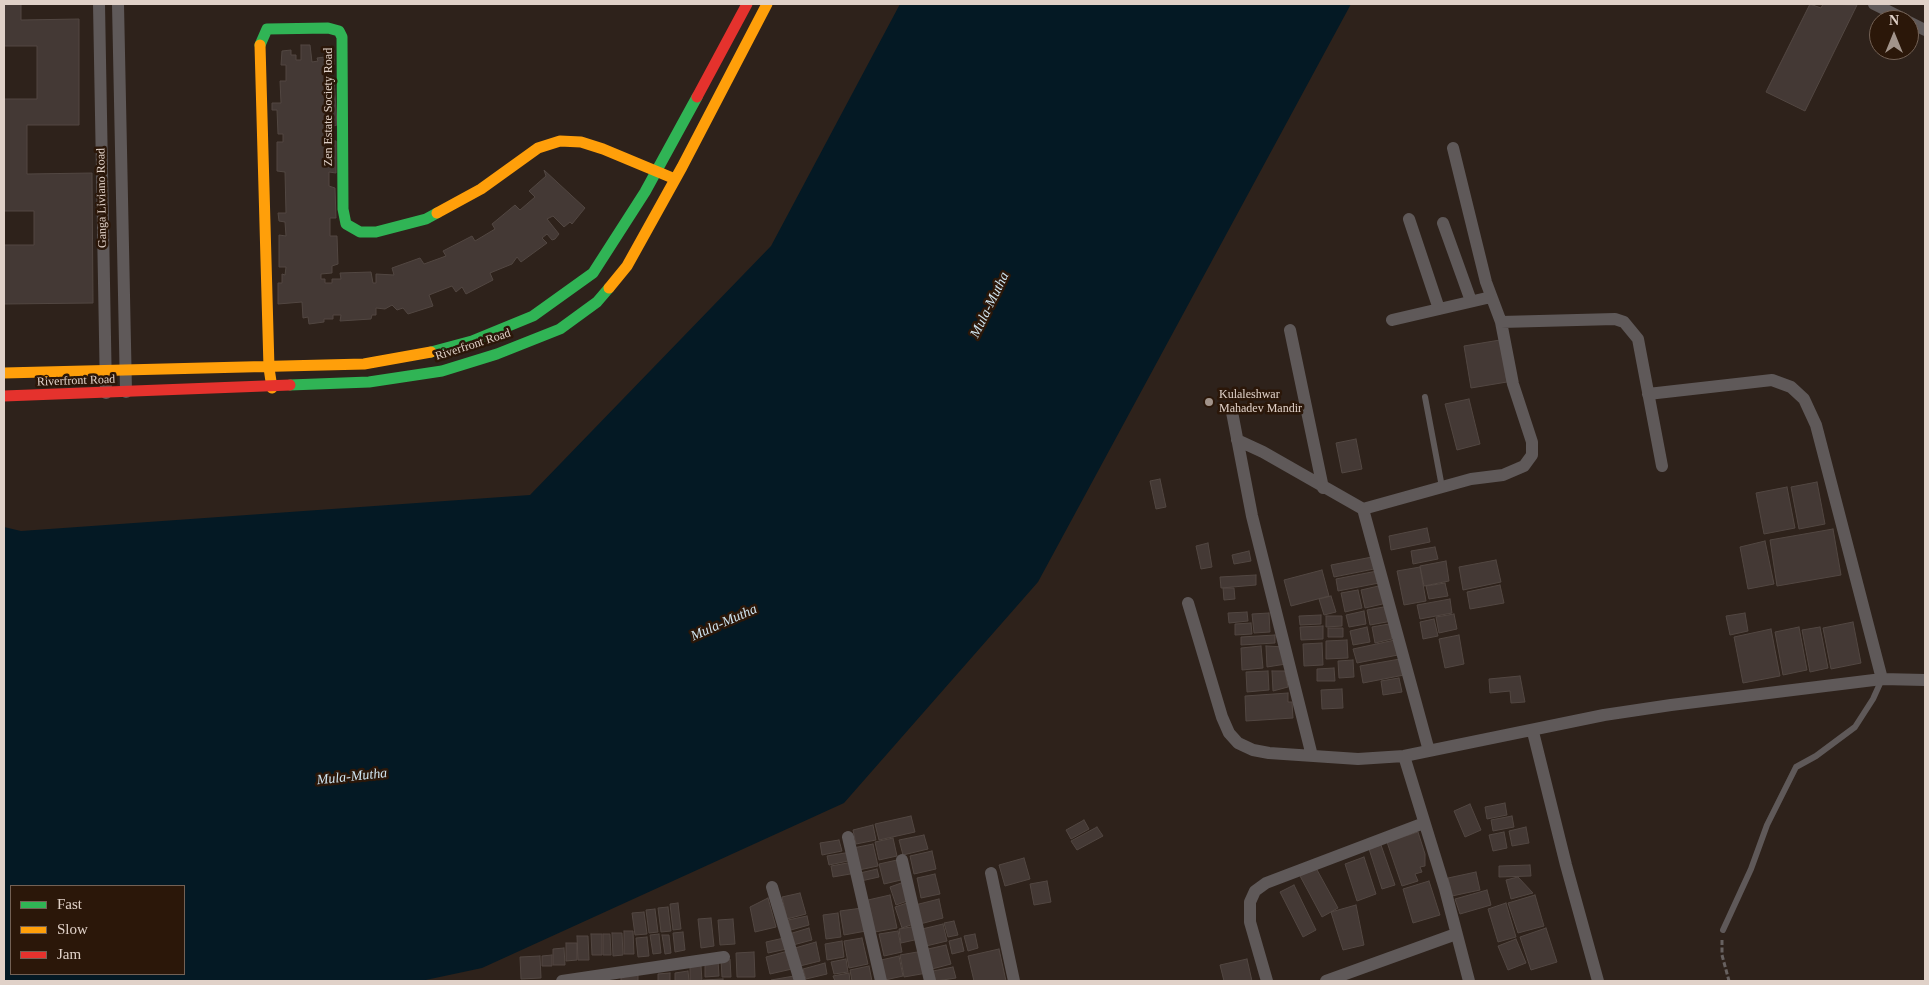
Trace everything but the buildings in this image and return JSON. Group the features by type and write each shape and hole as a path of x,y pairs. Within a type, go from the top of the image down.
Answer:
{"street":[{"name":"Ganga Liviano Road","path":"99,4 106,393"},
{"name":"Ganga Liviano Road","path":"118,4 126,392"},
{"name":"Riverfront Road","path":"4,373 269,368 364,364 415,357 472,341 533,316 593,272 657,170 747,4"},
{"name":"Riverfront Road","path":"4,396 272,388 369,382 442,371 496,354 560,329 598,302 627,266 767,4"},
{"path":"1874,4 1886,10"},
{"path":"741,15 756,24"},
{"name":"Zen Estate Society Road","path":"269,368 260,46 267,29 328,28 337,30 340,34 343,42 343,208 346,224 356,230 376,232 426,219 480,189 538,148 551,142 581,142 657,170"},
{"path":"1237,440 1263,452 1323,488 1363,509 1442,487 1503,475 1524,466 1532,455 1532,442 1513,384 1501,322 1490,296 1453,148"},
{"path":"657,170 675,179"},
{"path":"1409,219 1439,309"},
{"path":"1443,223 1472,301"},
{"path":"1392,320 1490,296"},
{"path":"1501,322 1615,319 1624,322 1638,339 1662,466"},
{"path":"1290,330 1323,488"},
{"path":"269,368 272,388"},
{"path":"1648,394 1772,380 1791,387 1804,399 1816,425 1882,679"},
{"path":"1232,412 1252,516 1312,756"},
{"path":"1363,509 1428,751"},
{"path":"1188,603 1222,717 1229,733 1238,743 1252,750 1358,759 1404,756 1463,743 1533,732 1604,715 1661,706 1882,679 1925,680"},
{"path":"1533,732 1566,865 1598,981"},
{"path":"1404,756 1469,981"},
{"path":"1267,981 1250,922 1250,902 1255,891 1266,883 1424,822"},
{"path":"848,837 881,981"},
{"path":"902,860 930,981"},
{"path":"991,873 1014,981"},
{"path":"772,887 800,981"},
{"path":"1326,981 1343,978 1456,934"},
{"path":"562,981 724,957"}],"lane":[{"path":"1425,397 1442,487"},
{"path":"1723,930 1751,869 1767,825 1796,766 1816,756 1855,726 1873,699 1882,679"}],"path":[{"path":"1723,930 1721,945 1729,981"}],"water":[{"name":"Mula-Mutha","path":"900,4 1351,4 1038,582 844,803 482,968 421,981 4,981 4,527 21,531 530,495 771,246"}],"traffic: fast":[{"path":"260,45 267,29 328,28 339,31 342,37 343,209 346,224 360,232 376,232 426,219 437,213"},
{"path":"431,352 472,341 533,316 593,273 645,192 697,97"},
{"path":"290,385 369,382 442,371 497,354 560,329 597,302 609,288"}],"traffic: slow":[{"path":"609,288 627,266 682,167 767,4"},
{"path":"260,45 269,368 272,388"},
{"path":"437,213 481,189 538,148 560,141 581,142 603,149 675,179"},
{"path":"4,373 364,364 431,352"}],"traffic: jam":[{"path":"697,97 747,4"},
{"path":"4,396 290,385"}],"place":[{"name":"Kulaleshwar Mahadev Mandir","path":"1209,402"}]}
